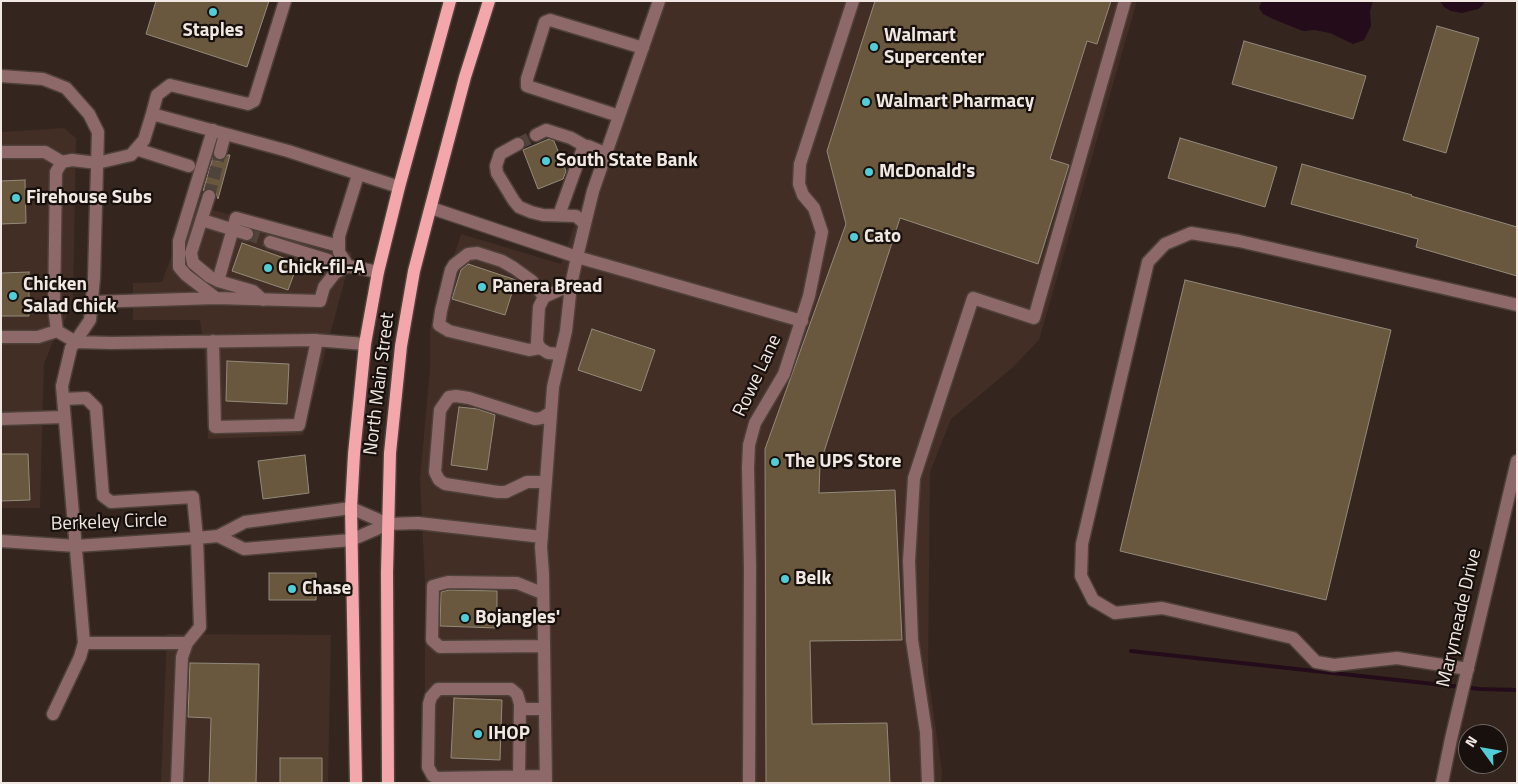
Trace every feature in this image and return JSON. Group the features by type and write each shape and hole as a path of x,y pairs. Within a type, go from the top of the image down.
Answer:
{"main road":[{"name":"North Main Street","path":"356,783 351,508 354,454 365,344 378,272 398,187 450,1"},
{"name":"North Main Street","path":"388,783 388,524 390,453 401,346 414,271 465,77 490,1"}],"street":[{"path":"1,152 45,152 62,162 72,160 97,163 131,155 144,140 157,95 170,85 248,104 254,101 285,1"},
{"path":"519,776 520,704 517,694 511,689 438,689 431,697 429,704 428,767 433,776 438,778 519,776 546,780 542,537 553,386 566,331 571,285 585,224 605,153 659,1"},
{"name":"Rowe Lane","path":"749,783 749,445 755,423 784,374 809,296 822,232 814,208 803,195 799,184 800,164 853,1"},
{"path":"928,783 926,732 912,640 909,561 914,478 973,298 1034,318 1125,1"},
{"path":"619,116 527,86 526,79 545,22 550,20 643,48"},
{"path":"1,76 44,79 66,88 89,114 98,132 90,320 71,348 62,386 84,643 80,657 53,714"},
{"path":"152,114 288,151 398,187"},
{"path":"536,135 546,130 576,139 585,146 605,153"},
{"path":"219,132 220,152"},
{"path":"216,298 186,275 180,267 179,241 219,132"},
{"path":"518,144 500,154 496,166 497,173 519,207 543,215 576,216 585,224"},
{"path":"559,215 581,151 585,146"},
{"path":"136,149 190,166"},
{"path":"57,331 54,308 56,172 62,162"},
{"path":"92,302 216,298 320,301 328,260 337,241 358,175"},
{"path":"208,196 191,253 193,263 210,277 253,291 263,300"},
{"path":"431,208 577,257 802,321"},
{"path":"218,281 236,218 337,241"},
{"path":"202,220 247,234"},
{"path":"1468,669 1396,658 1334,665 1316,662 1293,638 1162,608 1115,613 1093,600 1081,576 1082,544 1148,262 1165,244 1191,233 1239,241 1517,306"},
{"path":"337,241 339,252 348,266"},
{"path":"270,242 328,260"},
{"path":"540,348 528,350 449,331 439,325 451,270 454,265 468,254 477,253 514,268 532,281 544,298"},
{"path":"324,287 336,273 348,266 378,272"},
{"path":"560,354 548,353 540,348 537,342 540,307 544,298 571,285"},
{"path":"1,337 38,337 57,331 76,342 317,340 365,344"},
{"path":"213,341 215,427 299,425 317,340"},
{"path":"545,482 527,482 506,492 498,492 445,484 439,480 435,472 440,410 449,397 470,398 535,419 542,418 550,412"},
{"path":"63,399 86,398 96,408 103,496 111,502 193,497 198,538 200,627 187,643 182,657 177,783"},
{"path":"1,419 64,417"},
{"name":"Marymeade Drive","path":"1442,783 1517,461"},
{"path":"351,508 388,524"},
{"name":"Berkeley Circle","path":"1,541 76,546 198,538 218,536 245,522 351,508"},
{"path":"218,536 244,549 351,540 388,524 418,522 542,537"},
{"path":"542,593 517,583 448,582 433,586 432,640 440,647 543,646"},
{"path":"84,643 187,643"},
{"path":"520,704 526,710 545,709"}],"shaded area":[{"path":"653,1 1137,1 1039,340 1012,368 951,419 930,472 928,674 942,772 941,783 425,783 425,583 420,479 430,369 430,330 461,234 561,264 648,9"},
{"path":"1262,1 1373,1 1370,11 1371,26 1364,40 1353,44 1330,33 1314,30 1303,31 1273,19 1263,14 1259,8"},
{"path":"1440,1 1485,1 1478,9 1462,13 1451,11 1444,7"},
{"path":"64,128 76,138 73,305 52,344 44,364 40,508 1,508 1,132"},
{"path":"190,205 315,234 352,253 303,435 208,439 204,349 200,320 133,320 133,283 162,282"},
{"path":"167,634 331,635 328,783 161,783"}],"building":[{"path":"156,1 269,1 247,67 146,34"},
{"path":"875,1 1111,1 1097,44 1087,41 1050,159 1069,165 1038,264 900,218 820,464 819,493 895,490 902,640 810,641 812,724 887,723 890,783 766,783 765,449 846,224 827,151"},
{"path":"1437,26 1479,38 1446,153 1403,140"},
{"path":"1244,41 1366,76 1353,119 1232,84"},
{"path":"1180,138 1277,167 1265,207 1168,178"},
{"path":"549,139 554,141 566,171 563,179 538,189 523,150"},
{"path":"230,155 218,199 212,188 207,188 203,191 213,157 217,161 222,161"},
{"path":"1302,164 1517,227 1517,276 1416,247 1418,239 1291,204"},
{"path":"25,180 26,223 1,224 1,181"},
{"path":"242,243 298,263 288,290 232,271"},
{"path":"468,264 516,280 505,315 452,299 461,270"},
{"path":"29,272 29,316 1,316 1,273"},
{"path":"1185,280 1391,330 1326,600 1120,551"},
{"path":"592,329 655,350 641,391 578,370"},
{"path":"227,361 289,364 287,404 226,401"},
{"path":"459,407 478,409 495,415 487,470 451,465"},
{"path":"1,454 28,454 30,500 1,501"},
{"path":"305,455 309,493 263,499 258,461"},
{"path":"269,573 316,573 316,600 269,600"},
{"path":"449,590 497,591 497,628 440,626 441,592"},
{"path":"190,663 259,664 256,783 209,783 211,718 188,717"},
{"path":"454,698 502,700 500,760 451,758"},
{"path":"280,758 322,758 322,783 280,783"}],"waterway":[{"path":"1131,651 1480,689 1517,690"}],"tunnel":[{"path":"518,144 536,135"},
{"path":"209,196 220,153"},
{"path":"247,234 270,242"}],"place":[{"name":"Staples","path":"213,12"},
{"name":"Walmart Supercenter","path":"874,47"},
{"name":"Walmart Pharmacy","path":"866,102"},
{"name":"South State Bank","path":"546,161"},
{"name":"McDonald's","path":"869,172"},
{"name":"Firehouse Subs","path":"16,198"},
{"name":"Cato","path":"854,237"},
{"name":"Chick-fil-A","path":"268,268"},
{"name":"Panera Bread","path":"482,287"},
{"name":"Chicken Salad Chick","path":"13,296"},
{"name":"The UPS Store","path":"775,462"},
{"name":"Belk","path":"785,579"},
{"name":"Chase","path":"292,589"},
{"name":"Bojangles'","path":"465,618"},
{"name":"IHOP","path":"478,734"}]}
